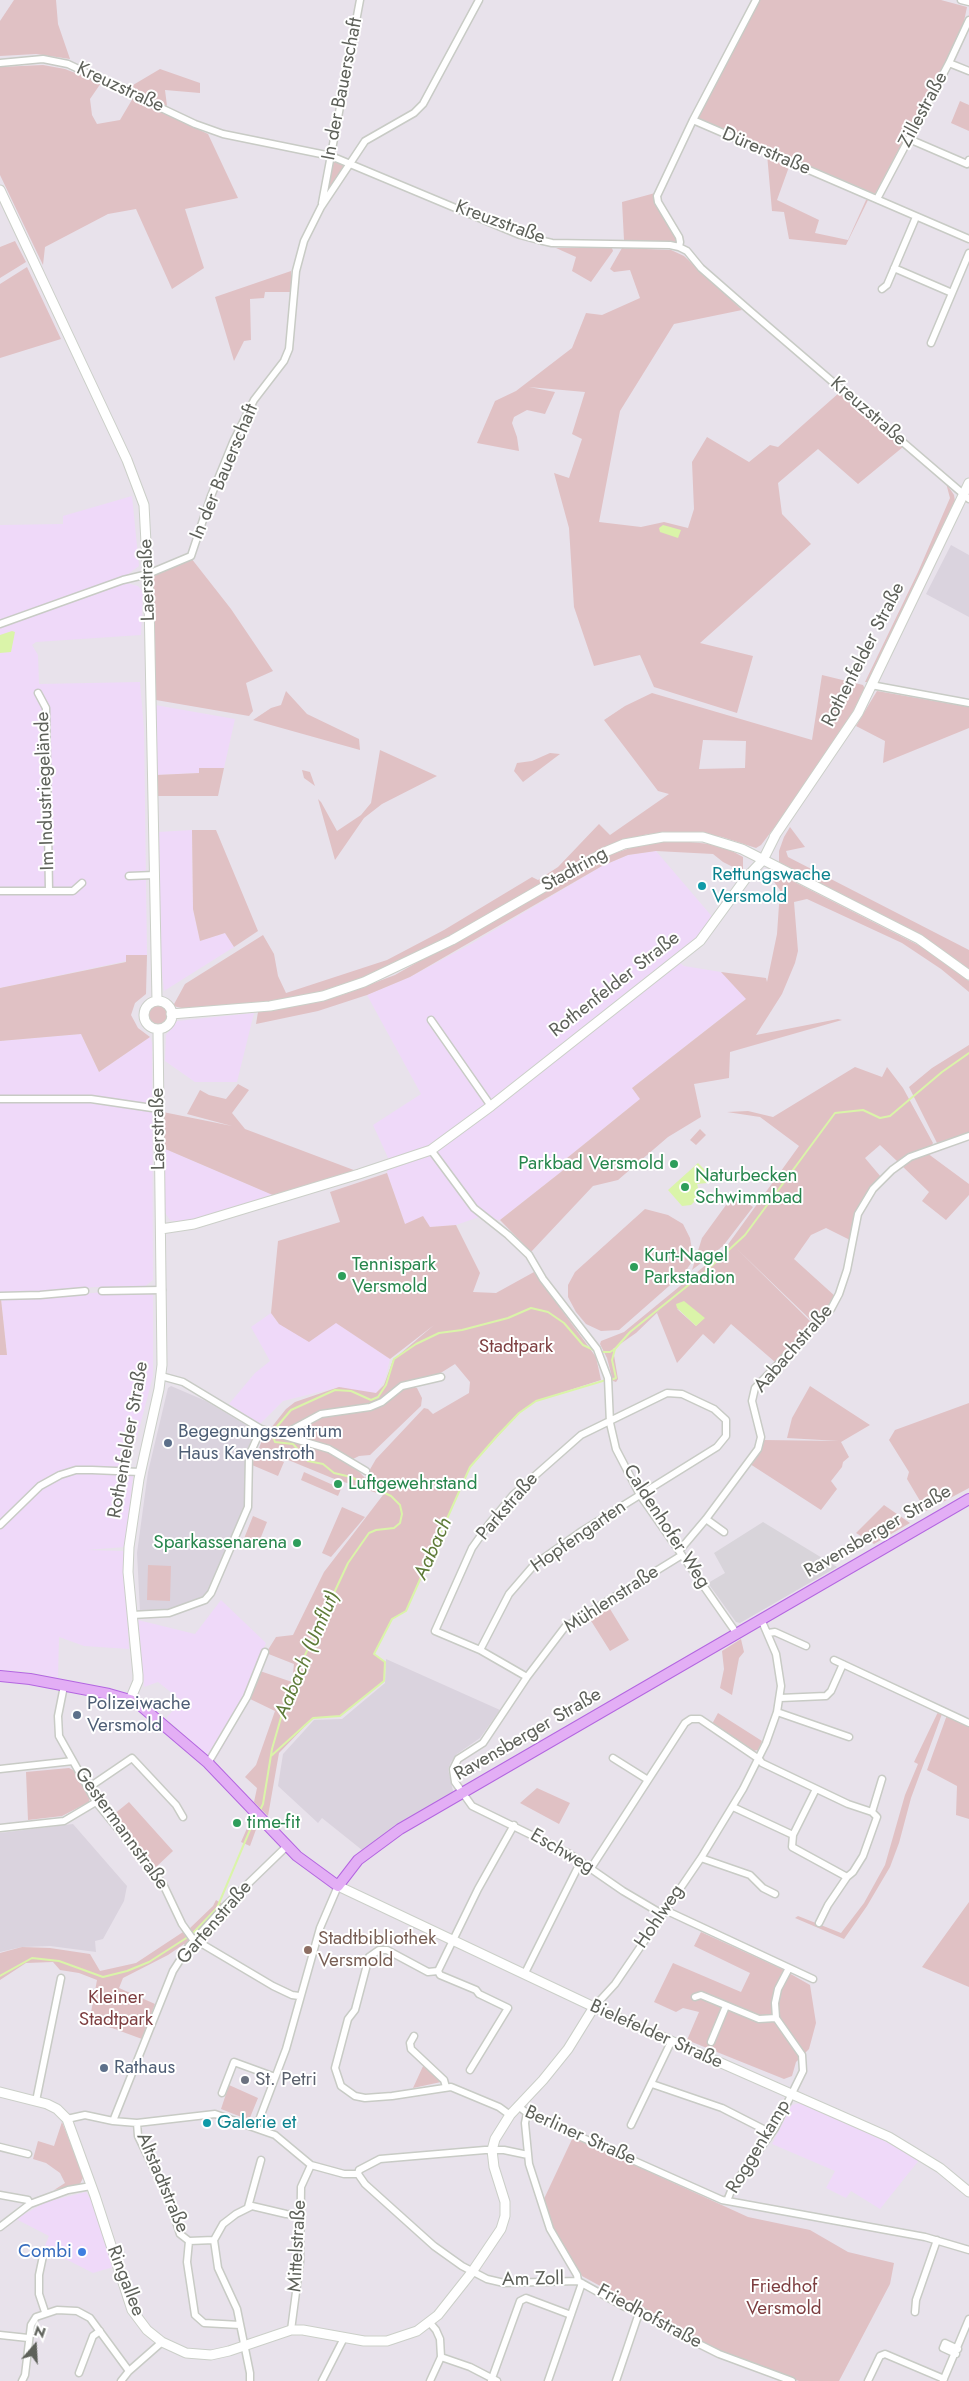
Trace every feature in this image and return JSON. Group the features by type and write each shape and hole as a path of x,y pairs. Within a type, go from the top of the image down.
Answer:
{"main road":[{"name":"Ravensberger Straße","path":"338,1886 358,1860 377,1845 761,1619 969,1500"},
{"path":"0,1676 30,1679 130,1700 141,1706 208,1763 287,1846 310,1867 338,1886"}],"street":[{"name":"In der Bauerschaft","path":"322,207 360,0"},
{"name":"In der Bauerschaft","path":"0,624 123,580 148,574 191,556 211,496 238,432 254,400 284,361 289,350 296,271 304,241 322,207 365,141 414,113 423,104 479,0"},
{"path":"679,247 679,237 658,202 657,196 692,120 756,0"},
{"path":"961,0 969,2"},
{"name":"Zillestraße","path":"877,200 949,63 969,20"},
{"name":"Kreuzstraße","path":"0,63 43,59 56,61 124,90 195,124 223,134 331,156 520,235 552,243 670,245 679,247 687,252 701,268 749,310 966,497"},
{"path":"949,63 969,72"},
{"name":"Dürerstraße","path":"692,120 969,239"},
{"path":"909,139 967,164 969,160"},
{"name":"Laerstraße","path":"0,190 136,479 144,505 148,574 157,1001"},
{"path":"882,289 887,285 916,217"},
{"path":"932,343 969,253"},
{"path":"894,268 952,293"},
{"name":"Rothenfelder Straße","path":"130,1700 138,1681 138,1675 128,1572 129,1547 140,1472 161,1376 161,1229 194,1224 431,1150 491,1106 700,941 760,858 858,713 966,497 969,483"},
{"path":"871,685 969,703"},
{"name":"Im Industriegelände","path":"38,693 46,708 49,891"},
{"name":"Stadtring","path":"171,1014 270,1006 323,996 364,982 452,940 590,859 624,844 663,837 703,837 727,843 919,940 969,975"},
{"path":"129,876 154,875"},
{"name":"Im Industriegelände","path":"0,891 73,891 82,883"},
{"path":"157,1001 168,1006 171,1014 167,1025 158,1029 147,1024 144,1013 148,1005 157,1001"},
{"path":"431,1020 491,1106"},
{"name":"Laerstraße","path":"158,1029 161,1229"},
{"path":"0,1099 91,1099 159,1109"},
{"name":"Aabachstraße","path":"681,1553 754,1456 760,1443 760,1430 752,1401 755,1388 820,1322 831,1309 839,1294 852,1248 858,1214 868,1196 888,1173 910,1157 969,1136"},
{"name":"Caldenhofer Weg","path":"431,1150 474,1208 508,1235 529,1255 543,1279 599,1351 609,1380 610,1423 616,1449 640,1495 737,1634"},
{"path":"102,1291 162,1290"},
{"path":"0,1296 85,1291"},
{"path":"161,1376 183,1382 261,1428 329,1448 366,1471"},
{"path":"281,1434 321,1414 370,1407 382,1402 402,1386 441,1376"},
{"name":"Hopfengarten","path":"480,1650 510,1594 534,1565 582,1531 717,1447 726,1436 726,1420 714,1408 682,1394 667,1393 610,1423"},
{"name":"Parkstraße","path":"480,1650 435,1631 472,1548 513,1495 555,1456 581,1435 610,1423"},
{"path":"132,1615 169,1613 205,1600 211,1593 248,1507 249,1456 261,1428"},
{"path":"0,1526 40,1486 60,1475 76,1470 140,1472"},
{"path":"706,1519 724,1532"},
{"name":"Mühlenstraße","path":"462,1794 453,1774 458,1759 483,1742 527,1677 565,1627 681,1553"},
{"name":"Hohlweg","path":"518,2106 543,2080 568,2049 594,2007 615,1984 733,1807 759,1759 777,1712 780,1698 776,1654 761,1619"},
{"path":"768,1633 775,1632 806,1646"},
{"path":"480,1650 527,1677"},
{"path":"208,1763 247,1697 264,1652"},
{"path":"834,1660 969,1723"},
{"path":"780,1698 826,1696 831,1691 843,1664"},
{"name":"Gestermannstraße","path":"64,1686 57,1731 96,1802 160,1880 187,1932 193,1939 273,1986 292,1995 299,1996"},
{"path":"777,1712 850,1737"},
{"path":"591,1868 685,1723 691,1719 700,1719 759,1759 762,1763 816,1789 872,1812 877,1817 871,1837 858,1864 828,1905 820,1923"},
{"path":"88,1788 132,1758 176,1805 183,1818"},
{"path":"613,1758 648,1780"},
{"path":"0,1769 73,1761"},
{"path":"872,1812 882,1779"},
{"path":"816,1789 793,1835 792,1847 847,1877"},
{"name":"Eschweg","path":"462,1794 472,1806 514,1825 581,1861 623,1891 663,1912 814,1979"},
{"path":"0,1828 64,1822 96,1802"},
{"path":"733,1807 793,1835"},
{"path":"438,1971 478,1888 514,1825"},
{"name":"Gartenstraße","path":"113,2121 173,1971 193,1939 287,1846"},
{"path":"700,1858 750,1875 763,1888 775,1894"},
{"path":"525,1973 581,1861"},
{"name":"Bielefelder Straße","path":"338,1886 670,2042 792,2093 889,2137 940,2168 969,2192"},
{"name":"Ravensberger Straße","path":"256,2128 286,2049 300,2000 299,1996 302,1992 320,1928 338,1886"},
{"path":"470,2070 508,2008 479,1994 476,1990 440,1974 438,1971 428,1972 387,1950 379,1950 372,1954 368,1960 355,2010 348,2019 335,2068 341,2086 355,2096 365,2098 456,2087 499,2106 510,2115"},
{"path":"695,1998 701,1996 759,2019 776,2018 776,1998 788,1968"},
{"path":"36,2101 61,1978"},
{"path":"710,2042 726,2006"},
{"name":"Roggenkamp","path":"727,2201 733,2186 771,2133 803,2071 802,2055 776,2018"},
{"path":"414,2036 410,2043 411,2049 444,2080 446,2087"},
{"path":"631,2125 652,2084 670,2042"},
{"path":"222,2093 234,2062 238,2061 275,2076"},
{"path":"652,2084 722,2108 771,2133"},
{"path":"0,2092 57,2108 67,2119 85,2115 113,2121 137,2122 215,2114 274,2136 292,2148 311,2165 332,2172 358,2174"},
{"name":"Berliner Straße","path":"492,2150 498,2131 518,2106 527,2113 727,2201 937,2240 969,2250"},
{"name":"Friedhofstraße","path":"527,2113 525,2123 532,2173 550,2229 580,2282 626,2307 640,2310 673,2331 719,2354 792,2381"},
{"name":"Ringallee","path":"67,2119 132,2310 147,2330 171,2347 194,2354 211,2354 245,2347 291,2330 303,2330 375,2342 387,2341 417,2331 430,2323 472,2272"},
{"name":"Altstadtstraße","path":"137,2122 138,2136 169,2200 180,2234 189,2242 214,2240"},
{"path":"0,2147 28,2154"},
{"path":"358,2174 359,2170 380,2159 492,2150 528,2155"},
{"name":"Am Zoll","path":"492,2150 494,2166 505,2202 506,2216 501,2229 472,2272 487,2280 504,2283 580,2282"},
{"path":"248,2207 261,2160"},
{"name":"Mittelstraße","path":"291,2330 300,2262 301,2187 311,2165"},
{"path":"358,2174 364,2184 434,2246 472,2272"},
{"path":"0,2227 30,2204 68,2190 91,2186"},
{"path":"0,2195 28,2200 30,2204"},
{"path":"250,2381 237,2310 218,2268 214,2240 223,2224 248,2207 255,2206 276,2212 300,2215"},
{"path":"915,2312 916,2300 937,2240"},
{"name":"Altstadtstraße","path":"189,2242 187,2262 197,2319 204,2322 240,2325"},
{"path":"43,2256 39,2275 39,2294 45,2312"},
{"path":"548,2381 571,2315 580,2282"},
{"path":"441,2357 493,2380 520,2301 526,2298 571,2315"},
{"path":"22,2381 25,2375 31,2325 36,2317 45,2312 57,2310 77,2311 90,2318 129,2371"},
{"path":"616,2381 640,2310"},
{"path":"868,2381 882,2354 890,2355 943,2380 957,2352 969,2320"},
{"path":"430,2323 440,2339 441,2357 430,2381"},
{"path":"79,2374 93,2336 100,2331"},
{"path":"0,2336 28,2338"},
{"path":"322,2381 344,2338"},
{"path":"122,2381 129,2371 162,2342"}],"shaded area":[{"path":"132,496 139,566 127,575 127,583 138,586 143,592 141,635 36,642 32,645 38,655 39,684 140,682 144,729 147,955 126,955 126,961 0,988 0,525 63,524 63,516"},
{"path":"663,525 681,530 678,538 660,532 659,528"},
{"path":"951,545 969,555 969,617 926,594"},
{"path":"12,631 15,632 11,652 0,653 0,635"},
{"path":"155,705 235,719 224,768 200,768 199,773 156,775"},
{"path":"192,830 193,909 200,941 225,933 234,947 164,991 160,952 158,832"},
{"path":"656,851 715,920 700,937 675,959 684,966 721,972 747,998 632,1088 640,1099 567,1158 571,1164 500,1220 479,1217 456,1225 430,1227 405,1224 387,1173 389,1160 373,1125 421,1094 367,995 410,977 471,944 602,866 628,855"},
{"path":"254,1013 237,1082 195,1082 165,1061 166,1035 177,1021"},
{"path":"81,1034 99,1072 150,1037 152,1043 153,1280 144,1287 95,1287 41,1292 0,1292 0,1041"},
{"path":"163,1148 275,1196 198,1219 180,1222 170,1220 164,1211"},
{"name":"Naturbecken Schwimmbad","path":"698,1163 710,1175 707,1183 697,1184 700,1196 691,1205 682,1206 668,1190"},
{"path":"102,1292 153,1293 153,1376 136,1441 129,1456 122,1465 121,1474 133,1476 125,1547 87,1550 124,1551 129,1649 84,1646 59,1637 58,1678 27,1671 0,1670 0,1355 7,1355 1,1299 39,1299"},
{"path":"684,1301 705,1318 696,1326 677,1308 676,1304"},
{"path":"271,1313 279,1324 336,1322 390,1359 385,1379 376,1394 339,1387 283,1401 260,1424 229,1404 255,1373 270,1361 251,1327"},
{"path":"171,1386 206,1401 254,1430 245,1456 245,1505 210,1589 204,1596 167,1611 140,1611 137,1553 148,1472 168,1388"},
{"path":"763,1522 837,1567 740,1623 736,1622 708,1583 725,1573 714,1553"},
{"path":"221,1600 266,1643 237,1709 223,1731 230,1735 214,1762 166,1718 182,1701 158,1682 144,1687 138,1620 195,1634"},
{"path":"386,1659 500,1710 480,1738 457,1754 451,1762 448,1769 453,1791 451,1795 392,1829 362,1850 322,1818 318,1823 278,1786 283,1754 314,1720 342,1719 385,1683"},
{"path":"73,1824 127,1886 124,1901 103,1939 95,1941 96,1952 50,1946 22,1947 0,1952 0,1833"},
{"path":"800,2103 881,2139 919,2160 880,2209 851,2191 846,2198 826,2188 835,2171 772,2144 792,2105"},
{"path":"86,2192 100,2224 113,2267 93,2273 44,2248 49,2236 16,2219 46,2202"}],"green space":[{"path":"14,0 56,0 58,24 70,59 36,54 0,56 0,21"},
{"path":"758,0 941,0 967,7 962,31 875,194 698,118"},
{"path":"43,65 65,69 101,83 90,99 92,115 97,124 120,120 133,98 208,134 238,198 185,209 204,268 172,289 136,209 108,214 45,247 43,265 0,175 0,67"},
{"path":"160,69 200,83 200,93 165,90 167,106 128,88"},
{"path":"960,101 969,105 969,131 951,123"},
{"path":"767,154 790,164 777,200 819,220 815,233 848,240 866,200 868,200 846,245 789,239 784,212 772,211"},
{"path":"333,160 345,165 327,195 325,194"},
{"path":"655,193 677,239 676,243 624,240 622,202"},
{"path":"15,241 26,262 0,278 0,247"},
{"path":"556,248 612,248 613,251 591,282 572,271 576,257"},
{"path":"622,248 671,250 684,256 742,310 674,324 620,411 599,522 641,527 664,522 688,528 694,509 692,462 707,437 749,462 770,445 778,447 840,392 903,447 858,484 818,449 778,483 782,514 811,544 700,643 753,656 737,713 654,687 640,655 594,666 574,607 569,528 554,473 569,478 582,439 572,434 585,392 529,387 555,392 545,414 527,410 514,417 512,423 519,451 477,443 495,401 516,391 572,348 586,313 602,315 640,298 630,270 614,272 610,269"},
{"path":"27,267 61,339 0,358 0,284"},
{"path":"291,271 291,292 265,292 264,298 250,299 251,340 244,341 234,361 215,297"},
{"path":"946,483 954,495 955,501 868,682 865,682 918,572 950,498"},
{"path":"191,558 231,609 273,671 246,683 253,711 249,716 156,700 152,576"},
{"path":"822,675 863,685 865,689 845,726 787,811 761,845 756,848 722,837 692,832 648,834 618,842 593,854 422,951 348,985 294,999 186,1009 173,1006 185,984 263,935 274,954 278,976 286,993 387,960 444,930 532,877 538,880 558,867 599,824 610,835 669,794 658,791 604,720 625,706 652,693 812,740","holes":["703,740 746,741 745,768 699,769"]},
{"path":"286,691 307,714 359,739 360,750 253,720 271,708 281,705"},
{"path":"877,691 969,707 969,728 883,763 885,741 856,726"},
{"path":"380,750 437,776 382,804 364,818 335,860 318,799 337,831 361,815 371,803"},
{"path":"550,753 560,754 523,782 514,771 517,763 532,761"},
{"path":"199,768 224,768 218,796 157,796 156,775 199,773"},
{"path":"302,770 310,772 315,786 304,778"},
{"path":"790,827 805,847 786,851 788,857 969,950 969,971 779,863 779,851"},
{"path":"192,830 216,830 258,931 234,947 225,933 200,941 193,909"},
{"path":"679,841 710,844 732,851 743,857 743,872 723,862 713,854 656,851 628,855 602,866 410,977 367,995 318,1011 256,1024 258,1012 342,995 395,975 592,862 646,843"},
{"path":"771,870 928,950 969,981 969,992 941,969 902,943 807,899 794,902 798,951 795,963 782,994 756,1035 838,1019 842,1020 730,1052 729,1078 694,1084 701,1117 668,1137 618,1180 593,1186 531,1252 500,1220 571,1164 567,1158 640,1099 632,1088 746,999 721,972 766,978 767,982 777,934 780,890 769,875"},
{"path":"126,955 147,955 146,994 135,1003 131,1015 138,1028 150,1037 99,1072 81,1034 0,1041 0,988 126,962"},
{"path":"157,1004 165,1007 168,1015 165,1023 157,1026 149,1023 146,1015 149,1007"},
{"path":"969,1045 969,1132 937,1143 909,1087 932,1068"},
{"path":"855,1067 882,1077 887,1067 903,1088 933,1143 930,1148 898,1162 880,1145 865,1158 881,1177 859,1208 852,1241 826,1228 811,1235 794,1259 836,1297 815,1324 736,1248 814,1325 775,1362 731,1324 714,1344 703,1334 677,1363 657,1313 660,1310 636,1333 613,1349 618,1379 616,1382 613,1381 607,1358 600,1344 601,1341 624,1332 724,1250 799,1146 760,1117 727,1112 748,1111 773,1117","holes":["677,1309 704,1318 696,1326"]},
{"path":"238,1084 249,1090 232,1113 245,1129 359,1172 275,1196 163,1148 163,1112 232,1126 187,1114 200,1090 209,1095 226,1099"},
{"path":"700,1129 706,1135 696,1145 690,1140"},
{"path":"927,1153 969,1184 969,1195 946,1220 922,1201 929,1192 901,1165"},
{"name":"Stadtpark","path":"387,1173 405,1224 423,1216 430,1227 456,1225 480,1273 473,1292 496,1293 534,1272 596,1357 601,1380 536,1401 519,1413 470,1467 406,1611 392,1619 374,1654 385,1662 384,1681 340,1716 313,1718 279,1753 268,1816 254,1802 257,1788 245,1777 256,1765 275,1711 248,1698 260,1671 292,1682 294,1664 266,1653 276,1637 293,1635 324,1572 383,1495 332,1478 259,1448 263,1438 286,1409 295,1402 339,1387 376,1393 384,1385 393,1360 434,1325 390,1359 336,1323 309,1342 279,1324 271,1313 278,1241 340,1222 330,1192","holes":["455,1364 470,1382 469,1393 433,1414 424,1408 376,1459 365,1478 351,1463 311,1443 282,1433 322,1411 368,1405 383,1398 405,1383 439,1374"]},
{"path":"734,1194 753,1207 723,1246 692,1270 702,1238"},
{"name":"Kurt-Nagel Parkstadion","path":"645,1209 668,1215 683,1224 690,1238 692,1250 691,1263 685,1272 619,1330 601,1331 586,1324 576,1312 568,1297 568,1285 575,1272"},
{"path":"1,1299 7,1355 0,1355"},
{"path":"412,1386 417,1388 422,1398 421,1406 370,1455 359,1456 353,1459 330,1447 290,1434 321,1416 371,1408 400,1389"},
{"path":"810,1386 870,1425 841,1442 849,1457 843,1462 842,1467 831,1481 837,1489 821,1510 750,1464 763,1440 839,1441 787,1438 792,1418"},
{"path":"969,1403 969,1488 926,1511 907,1479 909,1472 889,1440 895,1430"},
{"path":"257,1451 284,1462 278,1476 252,1465"},
{"path":"304,1472 333,1485 335,1481 343,1484 338,1496 301,1480"},
{"path":"884,1505 910,1523 874,1544 856,1533"},
{"path":"342,1507 365,1517 331,1557 322,1553"},
{"path":"253,1516 267,1522 257,1547 243,1541"},
{"path":"148,1565 171,1566 170,1601 147,1600"},
{"path":"607,1604 629,1640 610,1651 588,1616"},
{"path":"741,1639 744,1652 739,1658 732,1695 720,1688 724,1669 722,1651"},
{"path":"938,1712 942,1714 911,1798 899,1843 890,1867 867,1906 844,1939 795,1918 798,1916 841,1933 864,1903 885,1865 905,1795 918,1764 914,1762"},
{"path":"718,1713 762,1741 758,1750 753,1751 712,1724"},
{"path":"947,1715 969,1726 969,1819 956,1815 957,1786 927,1770"},
{"path":"69,1768 75,1771 90,1796 89,1802 62,1816 28,1820 26,1772"},
{"path":"537,1788 570,1803 559,1824 520,1803"},
{"path":"129,1802 173,1851 155,1868 113,1815"},
{"path":"252,1817 258,1824 250,1846 241,1842"},
{"path":"216,1900 224,1905 194,1936 189,1929 213,1906"},
{"path":"969,1902 969,1987 922,1967"},
{"name":"Kleiner Stadtpark","path":"183,1932 189,1940 185,1945 123,1978 119,1988 155,2004 142,2039 112,2028 89,2023 97,1980 79,1973 60,1970 53,1962 26,1963 0,1980 0,1953 22,1947 50,1948 90,1954 100,1971 136,1963"},
{"path":"701,1932 782,1969 810,1985 816,2023 809,2049 796,2062 792,2076 784,2079 687,2040 699,2012 683,2008 676,2012 654,2002 673,1963 741,1992 750,1973 694,1946"},
{"path":"424,2064 441,2082 413,2088"},
{"path":"229,2085 258,2098 249,2120 221,2109"},
{"path":"62,2122 84,2176 80,2184 54,2190 65,2183 60,2173 46,2163 33,2159 38,2141 54,2146"},
{"name":"Friedhof Versmold","path":"573,2137 748,2217 810,2230 848,2252 894,2263 890,2284 839,2381 799,2381 719,2351 582,2276 556,2235 543,2201"}],"waterway":[{"name":"Aabach (Umflut)","path":"601,1352 610,1352 615,1349 630,1332 706,1271 745,1235 835,1113 863,1110 880,1118 890,1116 942,1072 969,1053"},
{"name":"Aabach (Umflut)","path":"274,1430 291,1410 335,1390 351,1391 371,1400 378,1397 386,1385 394,1359 416,1344 439,1333 462,1330 508,1318 531,1308 548,1312 564,1323 583,1345 596,1351"},
{"name":"Aabach","path":"611,1380 616,1378 612,1360 615,1349"},
{"name":"Aabach","path":"271,1756 313,1718 340,1716 384,1681 385,1662 374,1654 392,1619 406,1611 470,1467 497,1436 519,1413 536,1401 606,1380"},
{"name":"Aabach (Umflut)","path":"259,1812 263,1804 272,1749 284,1707 298,1690 299,1668 348,1563 369,1533 376,1530 394,1528 400,1523 402,1514 400,1505 391,1496 351,1477 334,1473 323,1464 308,1461 293,1444 275,1442 272,1434"},
{"name":"Aabach (Umflut)","path":"0,1976 32,1958 59,1961 103,1977 127,1971 149,1962 191,1935 217,1908 255,1818"}],"place":[{"name":"Rettungswache Versmold","path":"702,886"},
{"name":"Parkbad Versmold","path":"674,1164"},
{"name":"Naturbecken Schwimmbad","path":"685,1187"},
{"name":"Kurt-Nagel Parkstadion","path":"634,1267"},
{"name":"Tennispark Versmold","path":"342,1276"},
{"name":"Begegnungszentrum Haus Kavenstroth","path":"168,1443"},
{"name":"Luftgewehrstand","path":"338,1484"},
{"name":"Sparkassenarena","path":"297,1543"},
{"name":"Polizeiwache Versmold","path":"77,1715"},
{"name":"time-fit","path":"237,1823"},
{"name":"Stadtbibliothek Versmold","path":"308,1950"},
{"name":"Rathaus","path":"104,2068"},
{"name":"St. Petri","path":"245,2080"},
{"name":"Galerie et","path":"207,2123"},
{"name":"Combi","path":"82,2252"}]}
